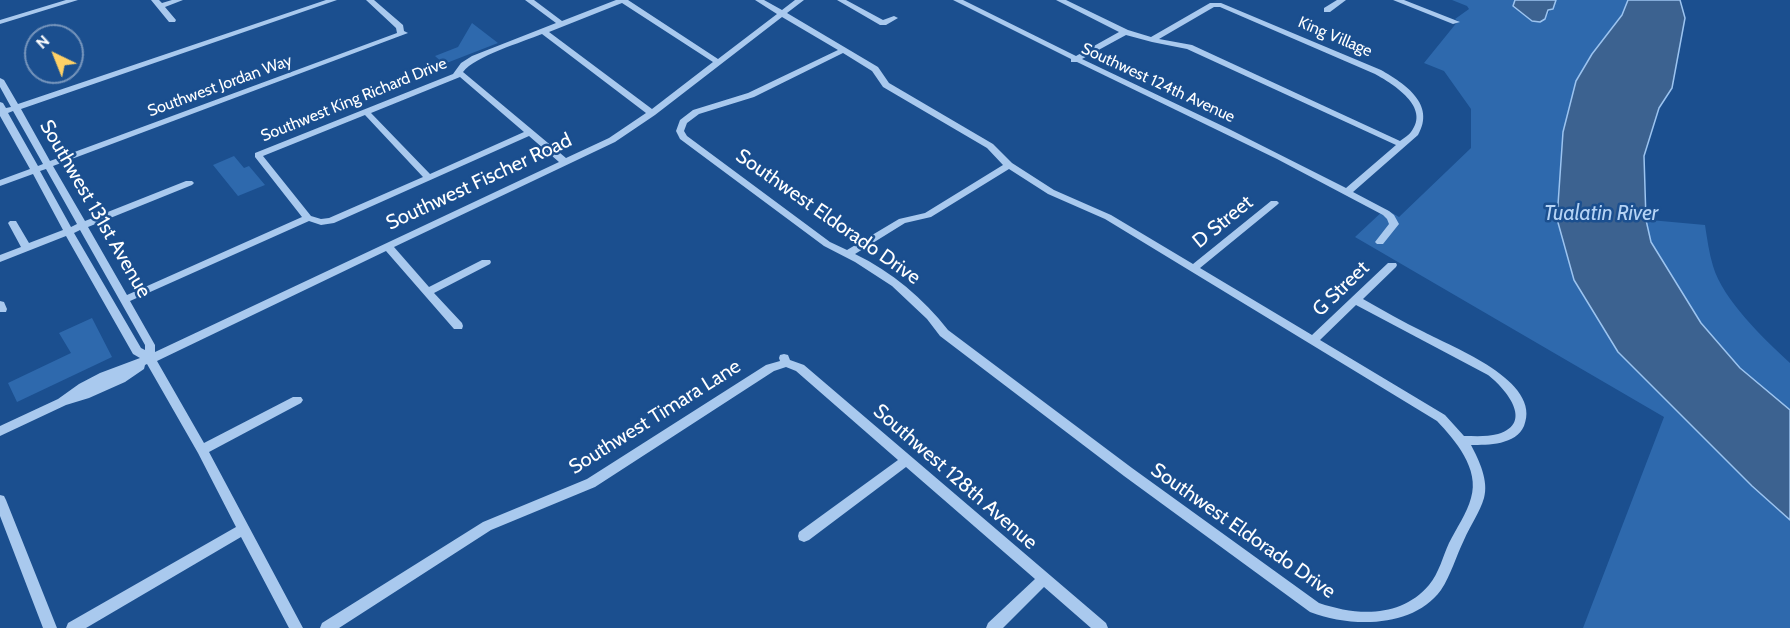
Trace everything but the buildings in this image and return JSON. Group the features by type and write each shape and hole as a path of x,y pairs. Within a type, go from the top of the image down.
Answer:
{"street":[{"path":"0,22 74,0"},
{"path":"158,3 179,0"},
{"path":"1,110 16,108 333,0"},
{"name":"Southwest Jordan Way","path":"0,183 395,38 403,33 400,27 370,0"},
{"path":"529,0 561,24"},
{"path":"623,0 718,62"},
{"name":"Southwest King Richard Drive","path":"308,218 258,155 460,73 462,67 470,60 623,0"},
{"name":"Southwest Eldorado Drive","path":"759,0 844,50 875,69 886,85 990,146 1009,165 1051,192 1108,217 1441,417 1463,441 1476,466 1479,482 1478,497 1434,588 1419,603 1396,614 1367,621 1336,617 1315,608 1128,472 944,333 931,316 896,283 827,244 683,136 680,128 683,122 696,112 751,95 844,50"},
{"name":"Southwest Fischer Road","path":"0,431 62,402 85,395 121,379 150,359 612,140 652,113 800,0"},
{"path":"841,0 883,23"},
{"name":"Southwest 124th Avenue","path":"957,0 1074,60 1139,87 1347,192 1391,217 1394,224 1380,242"},
{"path":"1060,0 1125,32 1189,47 1402,145"},
{"path":"1327,10 1342,0"},
{"path":"1397,0 1456,22"},
{"path":"158,3 172,20"},
{"name":"King Village","path":"1152,40 1213,5 1221,4 1378,72 1403,88 1419,109 1420,120 1415,133 1347,192"},
{"path":"871,29 894,18"},
{"path":"543,31 652,113"},
{"path":"1074,60 1125,32"},
{"path":"460,73 566,163"},
{"name":"Southwest 131st Avenue","path":"0,80 150,345 150,359"},
{"name":"Southwest 131st Avenue","path":"1,110 137,351 150,359 202,450 296,628"},
{"path":"366,112 429,177"},
{"path":"124,300 308,218 321,222 331,221 531,132"},
{"path":"848,254 902,221 928,215 1009,165"},
{"path":"0,259 189,183"},
{"name":"D Street","path":"1194,268 1274,204"},
{"path":"13,223 27,248"},
{"path":"388,247 458,326"},
{"path":"427,292 486,262"},
{"name":"G Street","path":"1314,339 1392,265"},
{"path":"1356,300 1473,362 1499,378 1509,388 1521,409 1522,418 1518,427 1500,438 1463,441"},
{"name":"Southwest 128th Avenue","path":"785,360 800,368 1101,628"},
{"name":"Southwest Timara Lane","path":"327,628 487,526 512,513 568,495 591,483 785,360"},
{"path":"202,450 297,400"},
{"path":"804,536 905,461"},
{"path":"0,500 5,528 50,628"},
{"path":"73,628 243,529"},
{"path":"993,628 1044,579"}],"shaded area":[{"path":"1452,0 1515,0 1513,6 1545,19 1556,0 1628,0 1622,15 1592,54 1576,81 1563,132 1562,162 1618,352 1752,486 1790,520 1790,628 1583,628 1664,417 1355,237 1385,209 1399,217 1471,148 1471,109 1444,71 1424,63 1458,21 1455,19 1469,9"},
{"path":"472,23 498,43 444,64 435,56 458,47"},
{"path":"234,156 244,168 249,166 265,185 238,196 213,165"},
{"path":"1639,219 1705,225 1713,266 1726,292 1746,318 1790,363 1790,418 1694,322"},
{"path":"92,318 112,357 17,402 8,383 71,353 59,333"}],"water":[{"path":"1515,0 1556,0 1553,9 1548,10 1545,19 1540,22 1532,21 1513,6"},
{"name":"Tualatin River","path":"1628,0 1680,0 1685,18 1672,88 1659,108 1644,156 1646,220 1651,242 1701,323 1740,368 1790,410 1790,520 1752,486 1618,352 1574,280 1557,219 1563,132 1576,81 1592,54 1622,15"}]}
